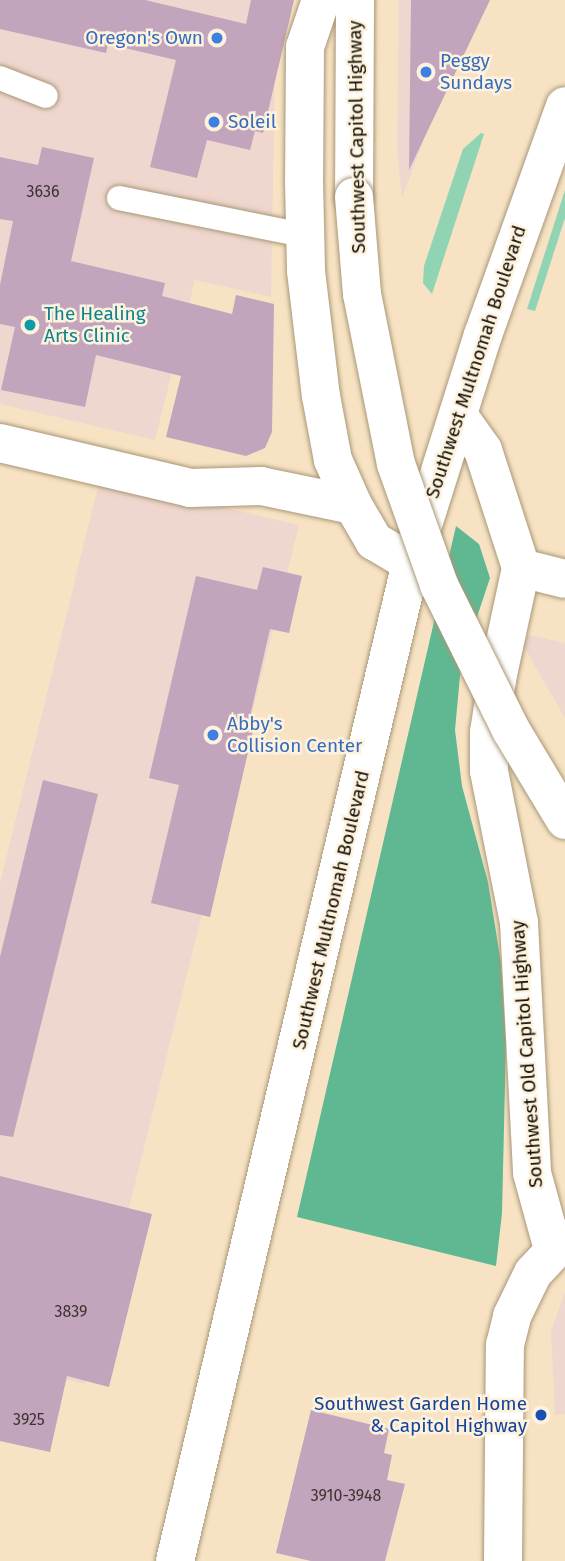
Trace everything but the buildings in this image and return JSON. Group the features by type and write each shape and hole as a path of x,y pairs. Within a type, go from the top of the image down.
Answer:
{"street":[{"path":"321,0 305,47 306,271 321,396 333,460 353,505 374,541 411,563"},
{"name":"Southwest Capitol Highway","path":"355,0 354,197 362,294 396,464 439,584 511,730 565,820"},
{"name":"Southwest Multnomah Boulevard","path":"175,1561 411,563 458,415 565,106"},
{"path":"458,415 483,450 521,568 565,579"},
{"path":"0,443 190,488 261,486 353,505"},
{"name":"Southwest Old Capitol Highway","path":"521,568 498,674 489,732 489,771 519,923 532,1173 559,1244"},
{"path":"503,1561 505,1345 522,1293 559,1244"}],"lane":[{"path":"0,78 46,96"},
{"path":"119,198 307,236"}],"shaded area":[{"path":"0,0 276,0 271,297 195,280 155,440 0,404"},
{"path":"399,0 476,0 402,198 397,148"},
{"path":"100,479 299,525 85,1384 0,1363 0,883"},
{"path":"528,635 565,643 565,718 524,647"},
{"path":"565,1292 565,1414 555,1415 551,1331"}],"green space":[{"path":"481,133 484,134 432,294 423,283 424,266 463,149"},
{"path":"565,190 565,218 535,311 527,309"},
{"path":"456,526 479,544 490,578 461,665 455,730 462,786 488,882 501,963 506,1042 502,1213 496,1266 297,1217"}],"place":[{"name":"Oregon's Own","path":"217,38"},
{"name":"Peggy Sundays","path":"426,72"},
{"name":"Soleil","path":"214,122"},
{"name":"The Healing Arts Clinic","path":"30,325"},
{"name":"Abby's Collision Center","path":"213,735"},
{"name":"Southwest Garden Home & Capitol Highway","path":"541,1415"}]}
